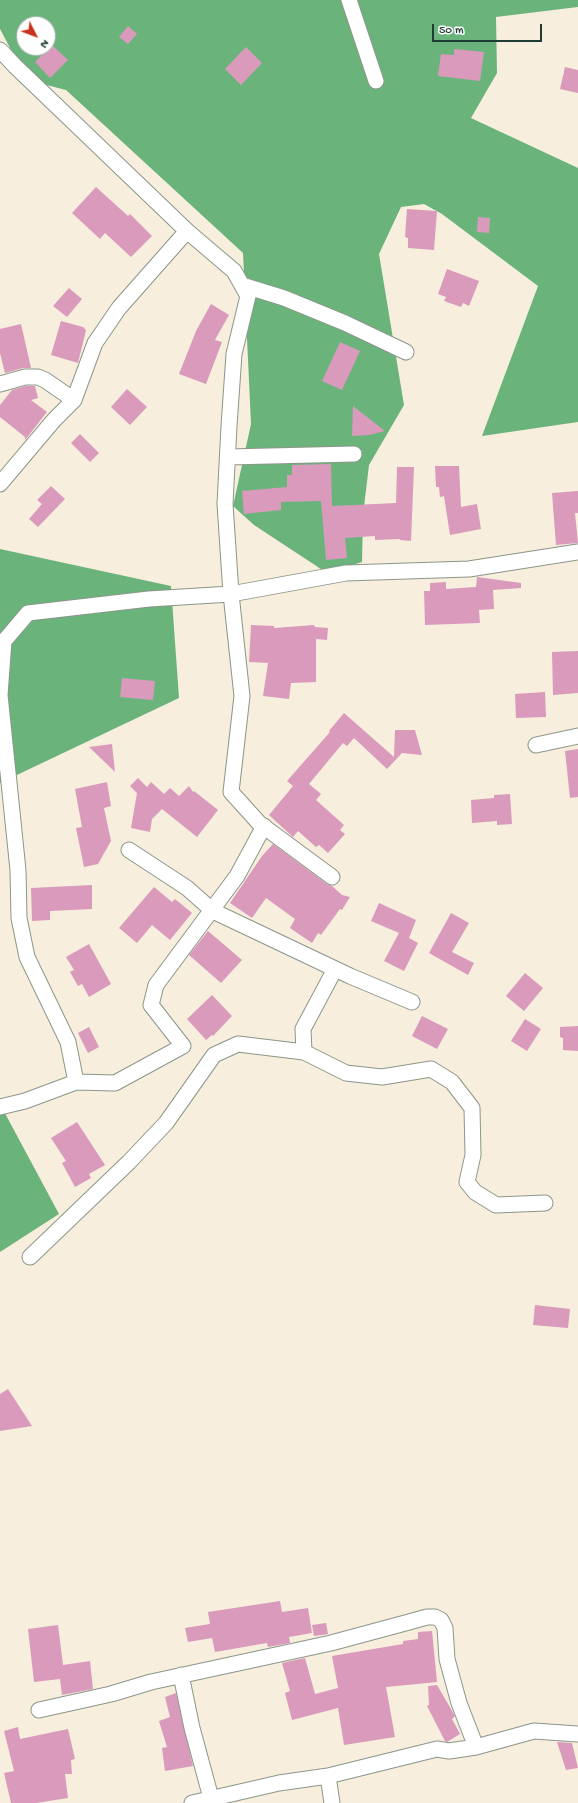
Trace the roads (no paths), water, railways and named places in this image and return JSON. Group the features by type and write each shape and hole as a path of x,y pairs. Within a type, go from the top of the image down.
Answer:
{"street":[{"path":"349,0 376,81"},
{"path":"0,50 187,231 234,271 248,296 234,354 225,504 231,594 242,696 231,792 264,826 332,877"},
{"path":"0,484 54,420 74,400 95,343 119,308 187,231"},
{"path":"242,285 284,298 345,323 406,352"},
{"path":"0,384 25,377 38,377 45,380 74,400"},
{"path":"228,457 354,454"},
{"path":"76,1082 68,1042 27,957 19,918 18,870 0,696 4,640 28,613 149,599 231,594 346,573 469,569 578,552"},
{"path":"536,745 578,736"},
{"path":"0,1107 25,1101 76,1082 115,1083 183,1046 151,1005 156,985 213,911 236,876 264,826"},
{"path":"129,850 186,888 213,911 335,969 412,1002"},
{"path":"304,1052 303,1029 335,969"},
{"path":"30,1257 129,1162 166,1123 214,1055 238,1044 304,1052 346,1073 382,1077 431,1069 452,1082 472,1108 473,1155 467,1182 474,1192 496,1205 545,1203"},
{"path":"39,1710 103,1696 181,1675 331,1643 427,1617 436,1617 441,1620 445,1628 448,1660 458,1703 476,1748"},
{"path":"181,1675 192,1728 211,1798"},
{"path":"192,1803 279,1783 328,1776 437,1749 449,1751 476,1748 534,1731 578,1734"},
{"path":"328,1776 332,1803"}]}
